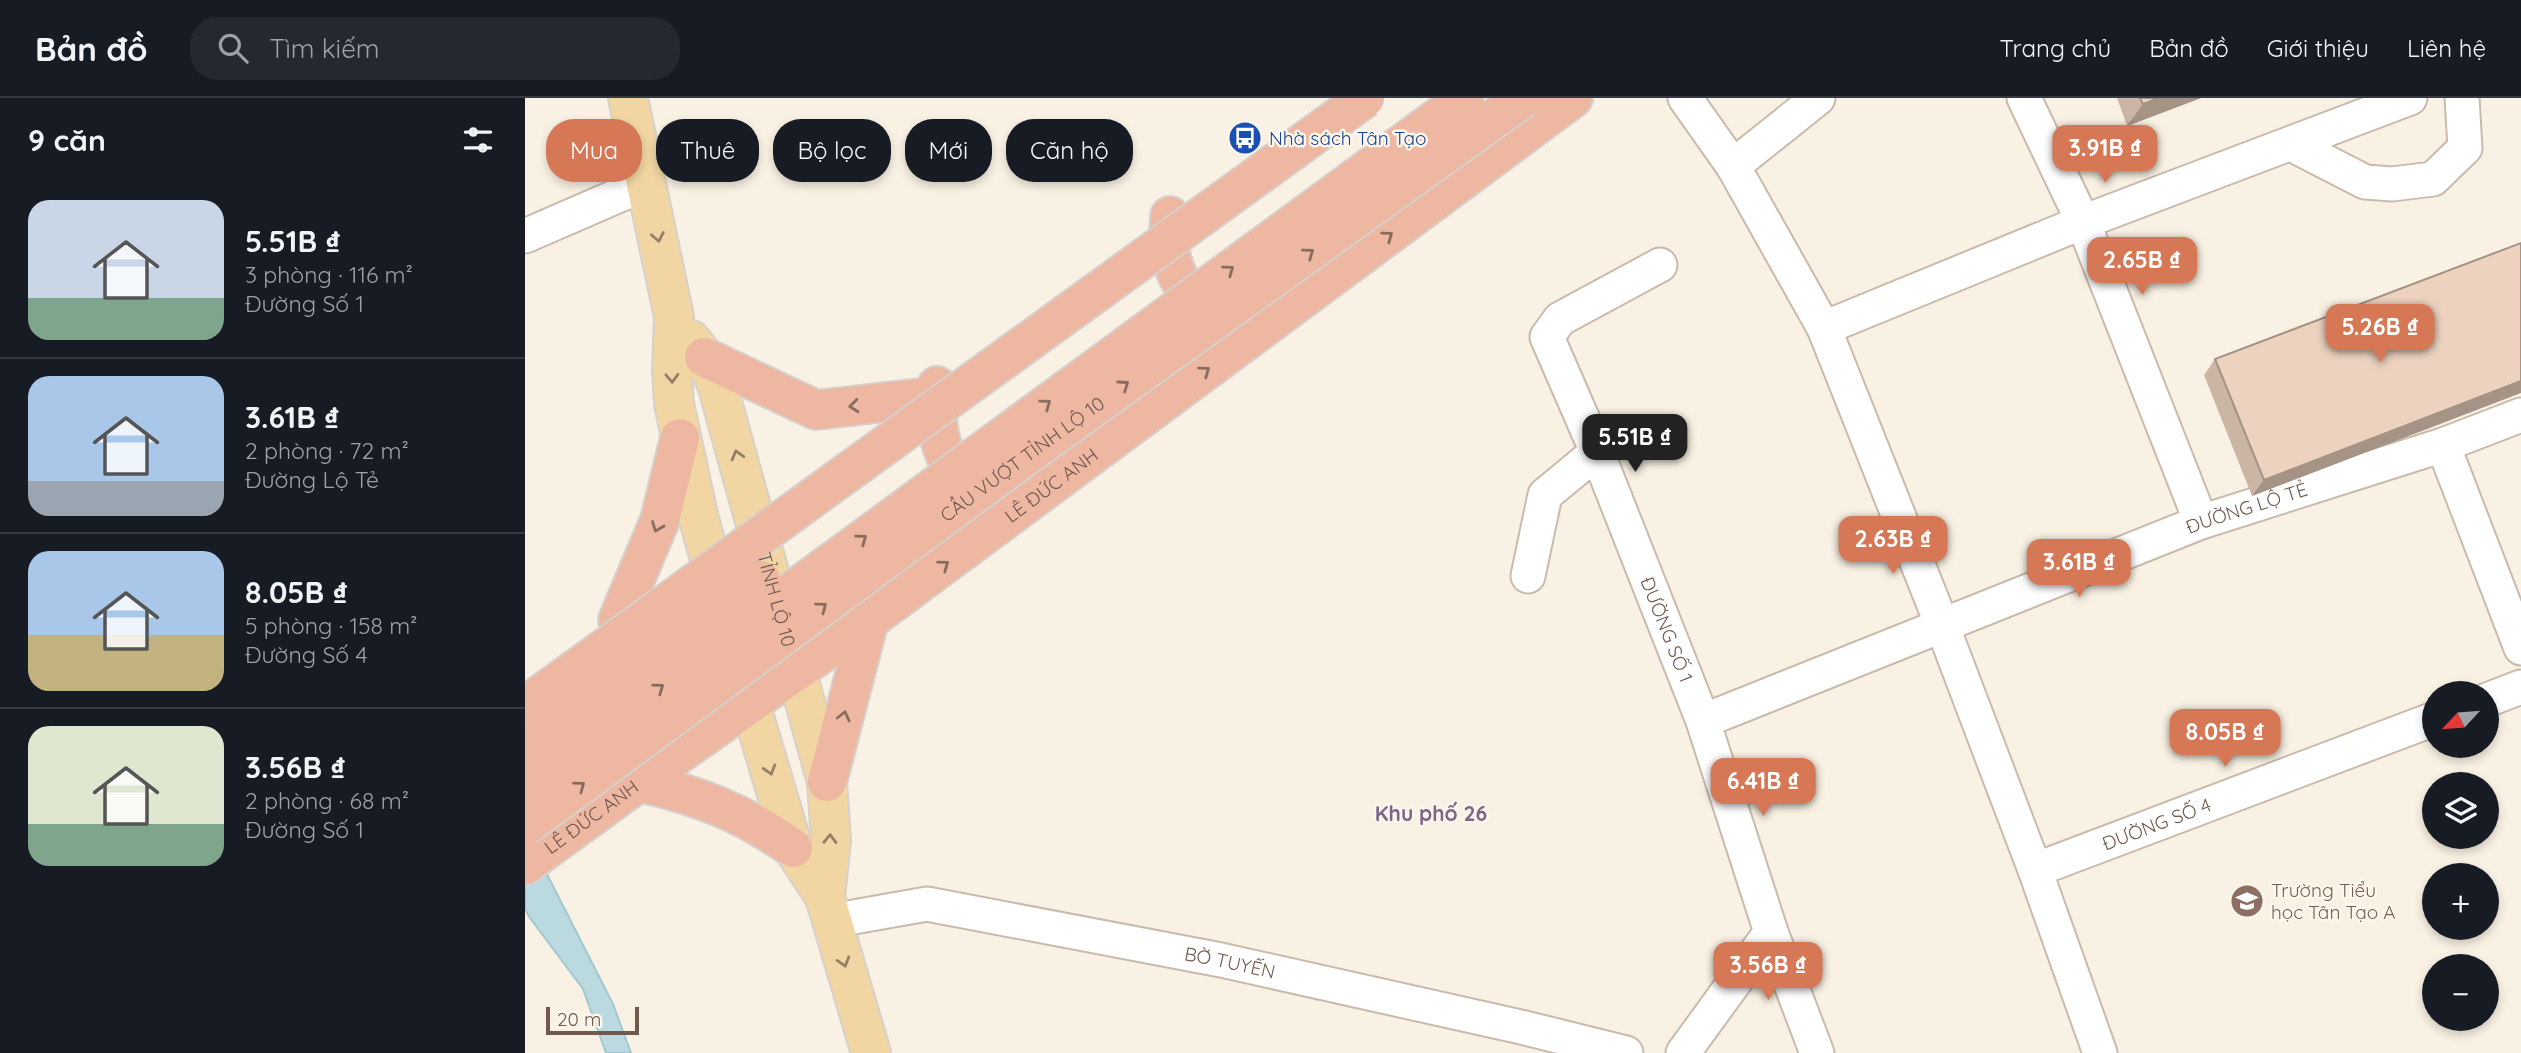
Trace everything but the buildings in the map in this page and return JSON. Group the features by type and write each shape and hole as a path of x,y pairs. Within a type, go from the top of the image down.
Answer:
{"highway":[{"path":"525,684 708,556 1333,98"},
{"path":"525,705 1365,98"},
{"path":"525,749 1422,98"},
{"name":"CẦU VƯỢT TỈNH LỘ 10","path":"525,787 1465,98"},
{"name":"CẦU VƯỢT TỈNH LỘ 10","path":"525,826 1035,449 1523,98"},
{"name":"LÊ ĐỨC ANH","path":"525,866 869,620 1573,98"},
{"path":"1170,216 1169,245 1174,267 1194,301 1210,315 1255,334"},
{"path":"704,357 815,410 929,392"},
{"path":"929,392 938,437 946,457 959,476 973,488 1021,508"},
{"path":"618,620 660,520 680,438"},
{"path":"827,782 869,620"},
{"path":"567,655 611,695 622,712 630,732 639,782 712,802 743,816 793,848"}],"main road":[{"name":"TỈNH LỘ 10","path":"628,98 674,317 674,404 708,556 793,848 828,909 871,1053"},
{"name":"TỈNH LỘ 10","path":"674,317 704,357 717,384 827,782 831,839 828,909"}],"street":[{"path":"1685,98 1733,166 1824,328 2035,870 2100,1053"},
{"path":"1733,166 1818,98"},
{"path":"2024,98 2083,222 2201,522"},
{"path":"1824,328 2083,222 2410,98"},
{"path":"2291,144 2365,182 2392,184 2433,179 2465,148 2462,98"},
{"path":"525,236 647,183"},
{"name":"ĐƯỜNG SỐ 1","path":"1660,265 1560,319 1547,337 1597,452 1703,720 1771,932 1817,1053"},
{"name":"ĐƯỜNG LỘ TẺ","path":"1703,720 2201,522 2443,445 2521,415"},
{"path":"2443,445 2521,648"},
{"path":"1528,576 1545,495 1597,452"},
{"path":"2499,695 2521,687"},
{"name":"ĐƯỜNG SỐ 4","path":"2035,870 2422,724"},
{"name":"BỜ TUYẾN","path":"828,909 927,904 1221,960 1626,1053"},
{"path":"1683,1053 1771,932"}],"water":[{"path":"525,831 613,1004 631,1053 606,1053 583,989 525,909"}],"place":[{"name":"Nhà sách Tân Tạo","path":"1245,138"},
{"name":"Trường Tiểu học Tân Tạo A","path":"2247,901"}],"district":[{"name":"Khu phố 26","path":"1431,813"}]}
